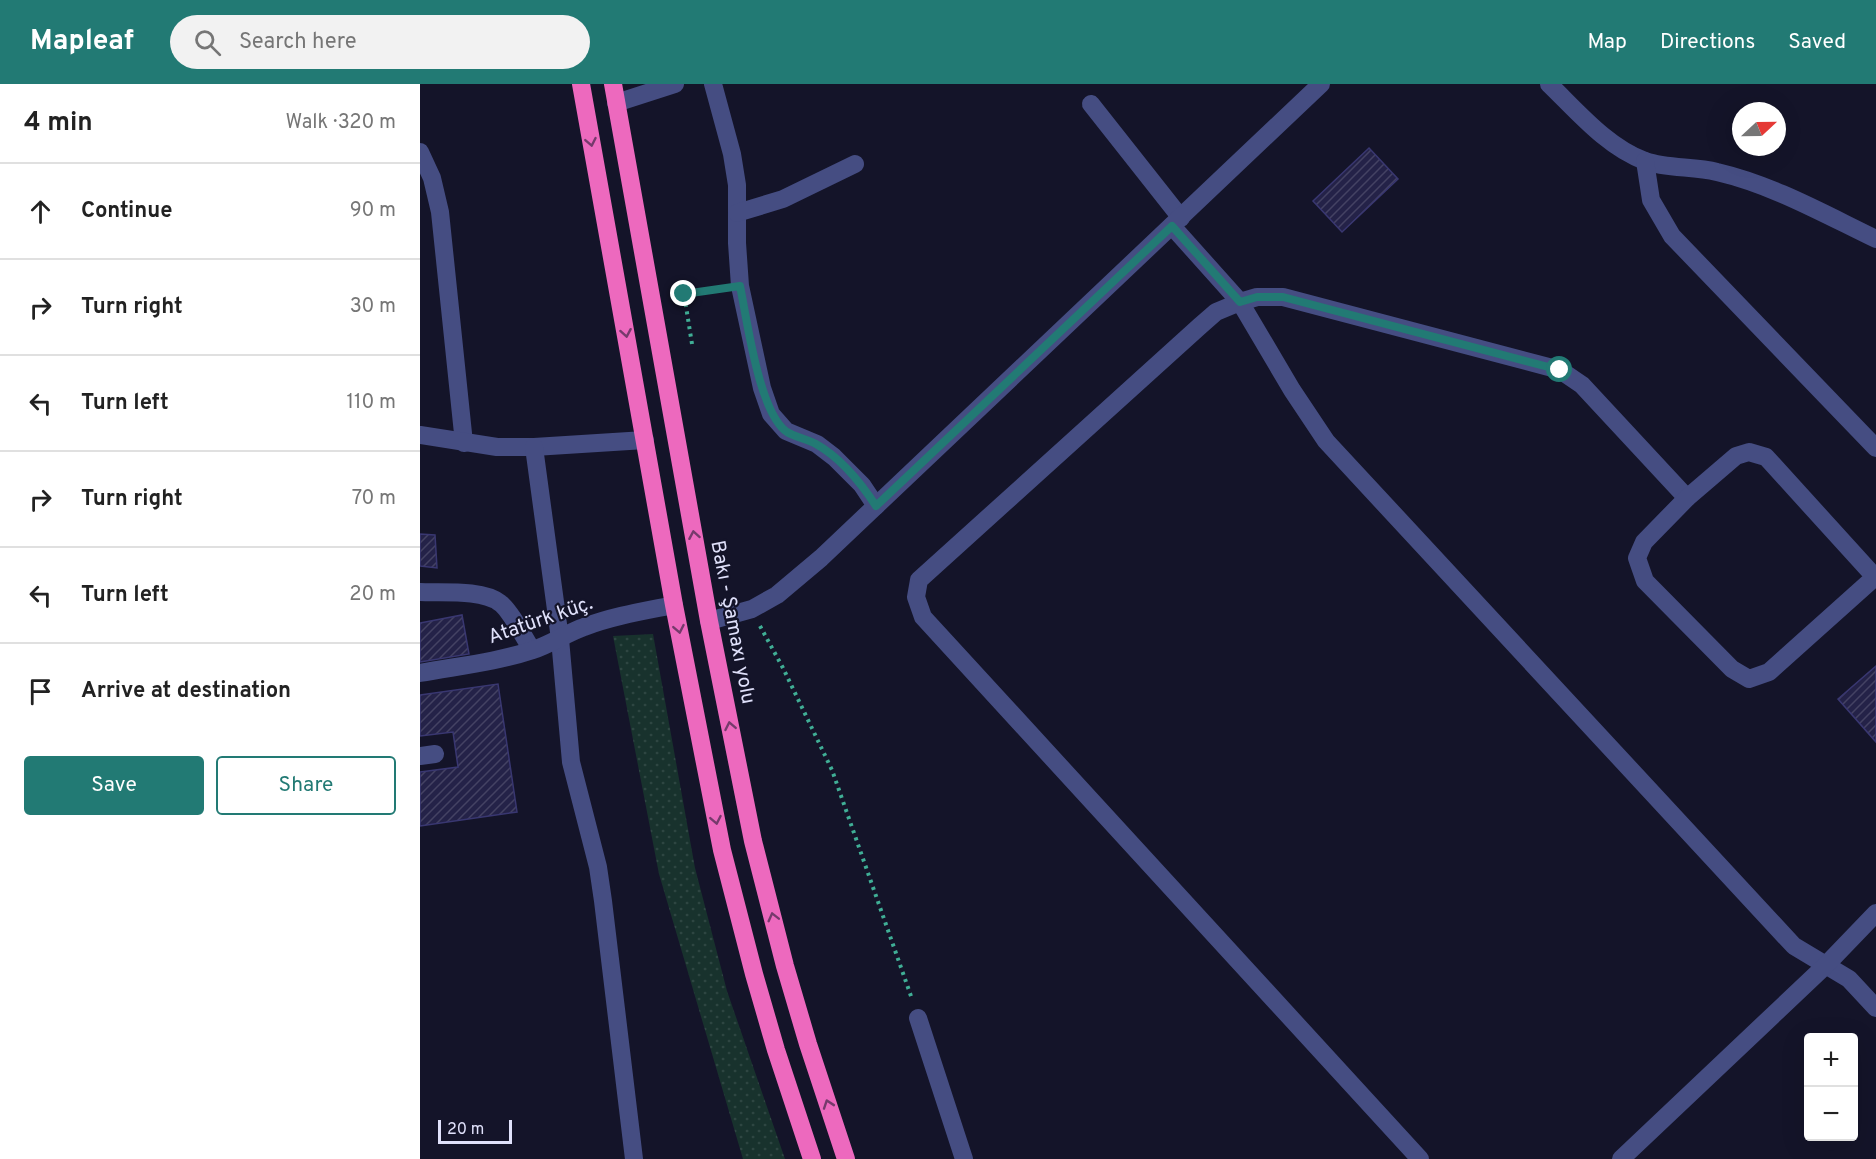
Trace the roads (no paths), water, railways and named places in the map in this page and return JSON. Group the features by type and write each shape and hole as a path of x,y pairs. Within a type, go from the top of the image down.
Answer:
{"highway":[{"path":"581,84 674,605 722,850 776,1050 812,1159"},
{"name":"Bakı - Şamaxı yolu","path":"613,84 710,621 753,841 808,1044 846,1159"}],"street":[{"path":"616,103 675,84"},
{"path":"714,84 732,154 737,185 740,286 762,388 771,414 786,431 817,444 834,457 862,485 876,506"},
{"path":"710,621 752,609 777,595 821,558 1321,84"},
{"path":"1549,84 1614,144 1645,161 1715,171 1735,177 1780,193 1876,239"},
{"path":"1091,104 1177,222 1240,302 1292,390 1326,441 1794,946 1849,979 1876,1008"},
{"path":"420,153 432,178 440,212 464,443"},
{"path":"1645,161 1651,200 1672,236 1876,448"},
{"path":"737,213 783,198 855,164"},
{"path":"1420,1159 923,616 916,597 919,580 1216,312 1257,297 1283,297 1560,370 1582,385 1687,498"},
{"path":"420,435 497,447 645,440"},
{"path":"534,447 560,639 571,762 603,901 634,1159"},
{"path":"1749,452 1766,457 1875,578 1769,672 1749,679 1732,669 1645,581 1637,558 1644,542 1687,498 1737,456 1749,452"},
{"path":"420,592 479,595 501,603 532,650"},
{"name":"Atatürk küç.","path":"420,673 489,661 532,650 583,627 620,616 674,605"},
{"path":"1621,1159 1826,965 1876,913"},
{"path":"918,1018 964,1159"}]}
